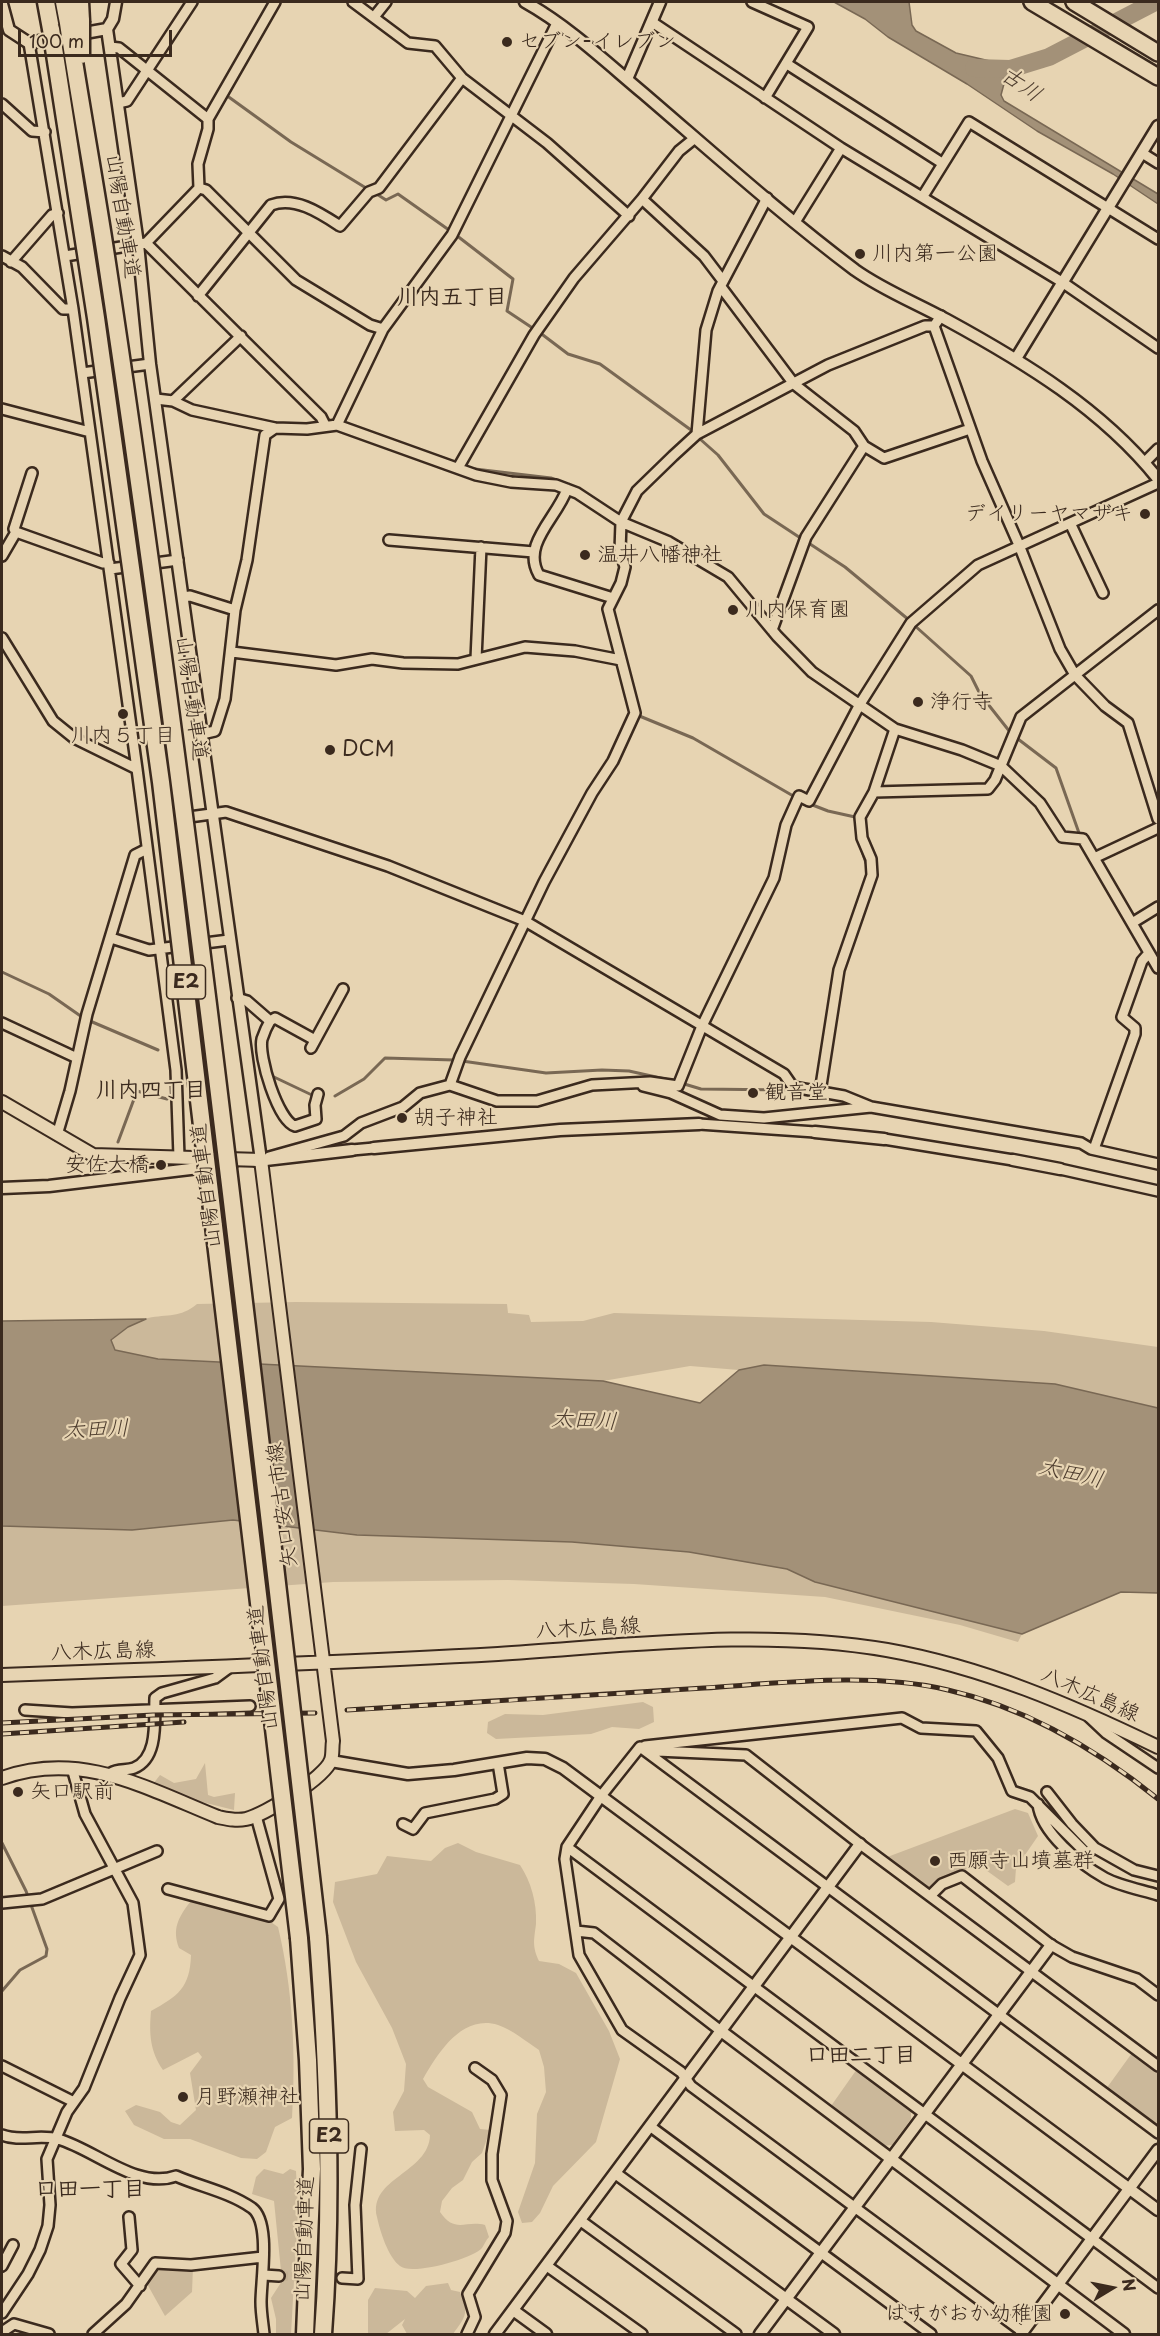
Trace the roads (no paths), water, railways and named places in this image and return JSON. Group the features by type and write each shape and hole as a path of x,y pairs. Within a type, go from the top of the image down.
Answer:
{"highway":[{"name":"山陽自動車道","path":"46,2 96,318 161,782 299,1938 308,2060 312,2169 305,2334"},
{"path":"64,2 74,22"},
{"path":"74,22 80,2"},
{"path":"1032,2 1158,77"},
{"path":"1077,3 1158,53"},
{"name":"山陽自動車道","path":"74,22 81,110 107,260 179,780 224,1134 318,1937 327,2059 330,2169 328,2264 323,2334"}],"main road":[{"path":"2,1102 93,1155 179,1157 262,1165"},
{"name":"矢口安古市線","path":"262,1165 320,1651 333,1741 331,1761"},
{"name":"八木広島線","path":"2,1675 322,1664 713,1641 833,1643 934,1660 1011,1682 1086,1713 1158,1747"},
{"path":"2,1778 38,1768 72,1768 111,1773 218,1817 234,1821 256,1816 314,1780 331,1761"}],"street":[{"path":"116,2 113,19 107,29 142,243 150,364 262,1165"},
{"path":"118,103 127,101 192,2"},
{"path":"65,256 142,243 199,188 198,164 208,129 208,119 274,2"},
{"path":"353,2 408,43 435,46 462,78 547,143 629,216"},
{"path":"374,17 386,2"},
{"path":"627,79 660,2"},
{"path":"752,2 808,27 765,99"},
{"path":"262,1165 293,1148 344,1136 361,1123 403,1107 420,1093 450,1085 497,1101 537,1101 592,1085 630,1082 678,1086 702,1026 774,878 786,825 799,796 809,801 860,704 912,623 978,565 1019,545 1071,525 1158,481 1145,462 1059,387 1017,357 938,321 859,272 795,222 627,79 530,3"},
{"path":"2,4 9,30 29,43 107,29"},
{"path":"652,22 841,148 1062,282 1158,348"},
{"path":"337,425 383,329 452,235 557,23"},
{"path":"29,43 73,309 137,769 176,1070 179,1157"},
{"path":"110,47 119,48 208,119"},
{"path":"787,64 942,163"},
{"path":"198,296 271,205 279,202 314,209 340,226 363,197 379,188 462,78"},
{"path":"2,104 32,130 45,132"},
{"path":"923,196 969,123 1158,239"},
{"path":"1017,357 1158,126"},
{"path":"458,468 534,335 574,278 629,216 679,151 695,138"},
{"path":"795,222 841,148"},
{"path":"1142,153 1158,163"},
{"path":"199,188 206,190 296,280 370,325 383,329"},
{"path":"697,434 702,353 706,330 722,284 767,198"},
{"path":"642,200 704,256 794,384 854,431 864,446 884,458 970,429"},
{"path":"11,262 52,215 58,213"},
{"path":"142,243 241,336 321,417 324,425"},
{"path":"2,256 35,279 63,309 73,309"},
{"path":"450,1085 525,921 592,793 613,760 635,713 608,609 621,584 625,567 620,551 621,522 637,491 697,434 828,364 938,321"},
{"path":"938,321 981,461 1019,545 1060,649 1075,675 1105,706 1128,723 1158,819"},
{"path":"172,401 241,336"},
{"path":"82,373 150,364"},
{"path":"156,399 172,401 192,410 274,428 307,429 337,425 476,475 512,482 556,485 567,489 621,522 669,542 728,577 772,630 812,672 895,729 962,750 1001,766 1040,803 1062,837 1083,839 1158,968"},
{"path":"2,409 90,432"},
{"path":"202,734 215,731 225,699 235,610 247,560 265,435 274,428"},
{"path":"772,630 806,537 864,446"},
{"path":"1145,462 1158,449"},
{"path":"2,556 16,532 14,529 32,473"},
{"path":"567,489 563,500 535,545 536,569 539,575 613,598"},
{"path":"1071,525 1103,593"},
{"path":"16,532 109,566 178,560"},
{"path":"389,540 534,552"},
{"path":"476,659 481,547"},
{"path":"183,597 190,596 235,610"},
{"path":"874,792 985,790 995,780 1021,717 1158,610"},
{"path":"2,638 53,721 74,738 137,769"},
{"path":"232,652 336,665 372,659 404,663 458,664 525,647 575,651 621,660"},
{"path":"820,1092 839,970 872,875 871,859 862,838 860,818 874,792 895,729"},
{"path":"144,824 226,812 388,866 525,921 784,1074 793,1087 844,1096 871,1107 1011,1133 1038,1135 1081,1143 1094,1149 1158,1164"},
{"path":"1094,858 1158,828"},
{"path":"57,1135 87,1014 135,855 147,849"},
{"path":"1131,924 1158,907"},
{"path":"111,938 149,950 229,940"},
{"path":"1094,1149 1135,1034 1135,1028 1122,1017 1142,961 1149,953"},
{"path":"318,1094 315,1105 316,1119 296,1126 284,1117 263,1060 262,1040 270,1021 276,1018 313,1044 333,1017 344,993"},
{"path":"237,998 247,1002 270,1021"},
{"path":"2,1023 77,1058"},
{"path":"630,1082 670,1093 720,1115 764,1118 871,1107"},
{"path":"2,1188 49,1186 262,1165 352,1150 561,1130 699,1124 884,1139 1013,1160 1158,1191"},
{"path":"111,1773 134,1768 146,1758 153,1743 155,1698 162,1693 215,1678 230,1667"},
{"path":"25,1710 72,1713 250,1706"},
{"path":"1086,1713 1106,1733 1158,1768"},
{"path":"1095,1848 1086,1853 1030,1797 1012,1791 998,1758 976,1731 921,1728 902,1718 640,1747 601,1796 567,1847 566,1859 579,1955 622,2030 686,2078 692,2086 1022,2333 1158,2150"},
{"path":"640,1747 746,1755 860,1844 932,1894 1031,1972 1158,2066"},
{"path":"640,1747 1158,2133"},
{"path":"675,1773 674,1760 684,1752"},
{"path":"331,1761 408,1774 527,1758 545,1759 563,1768 1158,2210"},
{"path":"403,1824 413,1829 425,1813 495,1799 503,1794 498,1763"},
{"path":"3,2308 28,2274 48,2226 50,2205 47,2159 55,2138 84,2088 140,1955 133,1903 85,1814 72,1768"},
{"path":"1047,1792 1072,1824 1095,1848 1134,1870 1158,1876"},
{"path":"1038,1804 1039,1817 1059,1844 1106,1878 1158,1895"},
{"path":"168,1888 269,1916 279,1899 256,1816"},
{"path":"495,2334 860,1844"},
{"path":"567,1847 1158,2288"},
{"path":"2,1903 32,1900 158,1851"},
{"path":"932,1894 942,1884 962,1876 1051,1945 1072,1957 1137,1979 1158,1995"},
{"path":"576,1931 594,1933 890,2160 1124,2334"},
{"path":"760,2334 1051,1945"},
{"path":"2,2066 74,2102"},
{"path":"466,2334 474,2317 468,2294 505,2233 507,2221 492,2180 492,2154 501,2095 492,2080 474,2068"},
{"path":"651,2127 931,2334"},
{"path":"2,2136 55,2138 86,2150 128,2172 162,2181 176,2176 195,2184 205,2185 252,2208 259,2215 264,2275 261,2302 264,2334"},
{"path":"342,2278 358,2278 355,2205 361,2150"},
{"path":"615,2173 834,2334"},
{"path":"129,2217 132,2250 121,2264 140,2286"},
{"path":"581,2221 736,2334"},
{"path":"2,2266 13,2245"},
{"path":"93,2334 126,2304 155,2263 191,2265 263,2257"},
{"path":"547,2266 642,2334"},
{"path":"264,2275 279,2276"},
{"path":"513,2310 546,2334"},
{"path":"2,2332 14,2324 49,2334"}],"water":[{"name":"古川","path":"834,2 909,2 912,25 916,31 956,53 994,62 1005,80 1001,95 1004,101 1158,194 1158,204 1113,174 1037,131 967,84 888,37 865,19"},
{"name":"太田川","path":"146,1319 128,1327 111,1340 115,1350 158,1359 603,1381 700,1403 739,1370 764,1365 1055,1384 1158,1408 1158,1593 1121,1592 1022,1634 815,1582 787,1569 689,1552 572,1542 357,1535 233,1520 132,1530 2,1526 2,1321"}],"waterway":[{"path":"974,68 1010,69 1049,57 1155,2"},
{"path":"226,95 291,142 366,188"},
{"path":"375,193 386,200 398,194 449,230"},
{"path":"456,235 513,279 507,311 534,329"},
{"path":"539,332 568,354 600,364 691,430"},
{"path":"700,439 718,455 764,514 802,539"},
{"path":"425,452 446,459"},
{"path":"475,469 551,478 569,485"},
{"path":"613,521 616,526 616,553"},
{"path":"807,542 845,567 909,620"},
{"path":"606,618 616,657"},
{"path":"914,625 971,676 980,694 1010,732"},
{"path":"637,715 693,738 795,797"},
{"path":"1018,739 1056,768 1079,833"},
{"path":"810,804 855,817 857,836 868,869"},
{"path":"277,834 321,848"},
{"path":"838,959 848,931"},
{"path":"2,972 49,994 82,1017"},
{"path":"90,1021 158,1050"},
{"path":"335,1096 364,1079 385,1058 454,1060"},
{"path":"462,1061 546,1073 629,1071 674,1081"},
{"path":"274,1077 314,1096"},
{"path":"681,1083 701,1089 787,1090"},
{"path":"118,1142 137,1091 167,1099"},
{"path":"2,1843 26,1891 47,1949 46,1956 20,1970 2,1991"}],"tunnel":[{"path":"279,2276 342,2278"}],"railway":[{"path":"347,1710 827,1680 889,1681 948,1690 1033,1719 1085,1747 1158,1799"},
{"path":"2,1723 153,1715 315,1713"},
{"path":"2,1734 184,1722"}],"place":[{"name":"セブン-イレブン","path":"507,42"},
{"name":"川内第一公園","path":"860,254"},
{"name":"デイリーヤマザキ","path":"1145,514"},
{"name":"温井八幡神社","path":"585,555"},
{"name":"川内保育園","path":"733,610"},
{"name":"浄行寺","path":"918,702"},
{"name":"川内５丁目","path":"123,714"},
{"name":"DCM","path":"330,750"},
{"name":"観音堂","path":"753,1093"},
{"name":"胡子神社","path":"402,1118"},
{"name":"安佐大橋","path":"161,1165"},
{"name":"矢口駅前","path":"18,1792"},
{"name":"西願寺山墳墓群","path":"935,1861"},
{"name":"月野瀬神社","path":"183,2097"},
{"name":"はすがおか幼稚園","path":"1065,2314"}],"district":[{"name":"川内五丁目","path":"452,298"},
{"name":"川内四丁目","path":"151,1091"},
{"name":"口田二丁目","path":"861,2056"},
{"name":"口田一丁目","path":"90,2190"}]}
